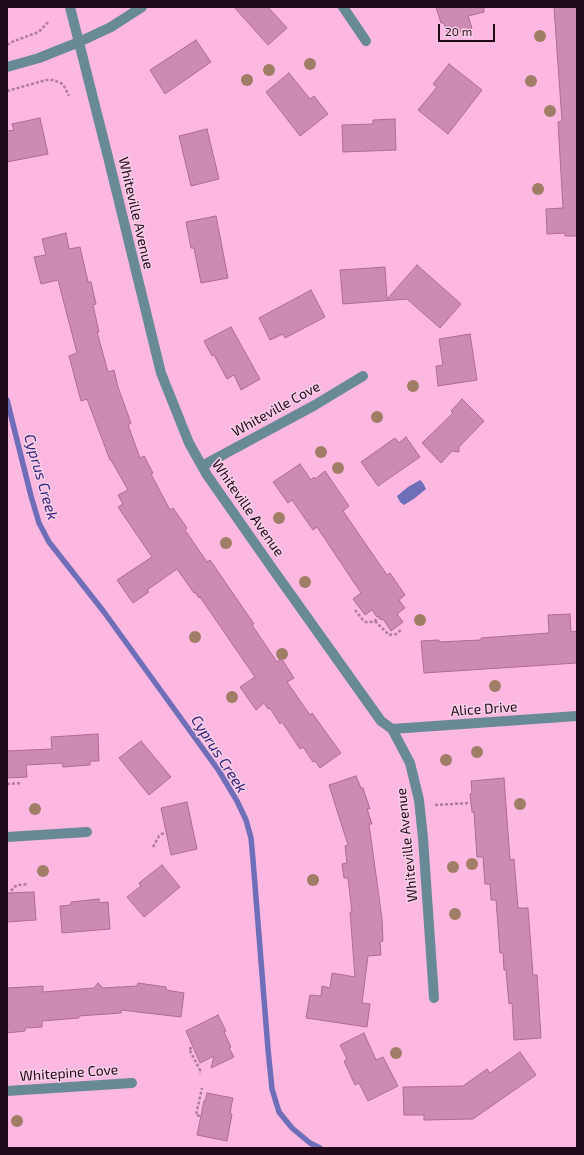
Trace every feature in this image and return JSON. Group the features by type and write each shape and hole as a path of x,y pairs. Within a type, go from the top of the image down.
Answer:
{"street":[{"name":"Whiteville Avenue","path":"70,7 161,374 189,443 230,509 381,721 392,729 410,763 418,800 423,838 434,998"},
{"path":"7,67 38,58 79,42 111,27 142,7"},
{"path":"343,7 366,41"},
{"name":"Whiteville Cove","path":"202,466 315,405 363,376"},
{"name":"Alice Drive","path":"392,729 577,716"},
{"path":"7,837 87,832"},
{"name":"Whitepine Cove","path":"7,1091 132,1083"}],"path":[{"path":"7,45 36,33 47,23 50,25"},
{"path":"59,82 61,78"},
{"path":"7,91 46,80 53,80 63,84 69,96"},
{"path":"355,610 366,622 375,621 379,618"},
{"path":"375,621 389,635 396,634 401,630"},
{"path":"7,784 22,783"},
{"path":"435,805 470,803"},
{"path":"153,847 159,836 165,832"},
{"path":"11,891 18,885 28,884"},
{"path":"192,1048 189,1049 200,1070 200,1074"},
{"path":"200,1116 196,1115 202,1088"}],"shaded area":[{"path":"420,480 426,489 404,505 400,502 397,496"}],"building":[{"path":"234,7 268,7 287,28 268,45"},
{"path":"436,7 484,7 484,12 468,16 472,28 448,36 444,23 441,23"},
{"path":"554,7 577,7 577,236 565,236 565,233 547,234 546,209 563,208 558,122 562,121"},
{"path":"196,40 211,62 165,94 150,70"},
{"path":"449,64 482,90 448,134 418,110 437,87 433,84"},
{"path":"289,73 310,99 314,96 328,114 300,136 266,92"},
{"path":"40,118 48,154 7,162 7,131 14,130 12,124"},
{"path":"395,119 396,150 343,152 342,125 373,124 373,120"},
{"path":"207,129 219,179 191,186 179,136"},
{"path":"216,216 228,278 201,283 194,248 191,248 186,222"},
{"path":"66,233 69,249 80,247 88,282 91,282 96,304 93,305 99,332 97,332 108,372 114,370 118,387 131,423 128,425 140,458 144,456 153,473 151,474 170,510 173,508 187,528 185,530 207,562 210,560 254,624 252,625 277,662 281,658 294,678 287,682 310,715 312,713 341,753 320,768 315,761 313,762 303,747 300,749 282,722 280,724 270,708 268,709 264,703 256,710 240,687 255,677 200,597 199,598 195,592 194,593 177,569 147,590 149,592 133,603 117,580 152,557 118,507 123,504 118,495 128,490 110,460 87,399 81,401 69,356 77,353 58,280 41,284 34,257 46,255 42,239"},
{"path":"417,265 461,304 440,328 407,299 343,304 340,270 385,267 387,299"},
{"path":"311,290 325,317 285,338 283,334 270,340 259,318"},
{"path":"231,327 260,379 241,390 234,375 227,379 214,355 212,356 204,341"},
{"path":"470,334 477,380 438,386 436,366 443,365 439,339"},
{"path":"462,399 484,421 459,447 459,452 452,451 441,463 422,443 453,413 451,411"},
{"path":"406,437 420,457 378,486 361,462 395,438 399,443"},
{"path":"300,464 311,480 314,477 315,479 325,471 349,506 343,511 387,575 390,573 405,595 399,600 405,608 397,614 403,622 391,631 383,619 381,620 379,616 377,617 372,610 365,615 353,599 361,593 317,527 313,530 292,500 288,503 273,482"},
{"path":"570,614 571,632 577,631 577,663 424,673 421,641 439,640 439,642 481,640 481,638 549,633 548,615"},
{"path":"98,734 99,761 90,761 90,765 63,767 62,763 26,765 27,777 7,778 7,751 52,749 51,737"},
{"path":"141,741 171,777 149,795 119,758"},
{"path":"356,776 361,788 363,788 370,809 367,809 372,824 369,824 382,919 383,941 380,942 381,955 368,956 362,1003 370,1004 367,1027 306,1018 310,995 321,996 322,986 330,988 332,973 355,977 350,912 352,912 348,878 344,878 342,864 347,863 345,846 348,845 329,785"},
{"path":"504,778 510,860 514,859 518,908 528,908 533,975 537,975 541,1038 514,1040 512,1003 509,1004 503,953 500,953 496,900 491,900 490,884 485,884 483,857 477,857 474,812 472,812 470,794 472,794 471,781"},
{"path":"187,802 197,849 171,855 161,808"},
{"path":"162,865 180,887 144,917 127,897 141,886 139,883"},
{"path":"34,892 36,920 7,922 7,893"},
{"path":"99,899 99,903 108,902 110,929 62,933 60,906 71,905 71,902"},
{"path":"98,983 103,988 137,986 138,983 166,987 166,990 184,993 181,1017 121,1010 121,1013 79,1016 79,1018 42,1021 42,1027 25,1028 25,1031 7,1033 7,988 43,986 43,992 94,988"},
{"path":"218,1015 226,1031 224,1032 231,1047 229,1048 234,1057 211,1068 214,1056 200,1063 186,1031"},
{"path":"364,1033 376,1060 383,1057 398,1086 368,1101 359,1083 355,1085 344,1061 347,1059 340,1045"},
{"path":"520,1052 536,1075 473,1119 424,1120 424,1115 404,1115 403,1087 463,1086 487,1069 490,1073"},
{"path":"207,1093 233,1098 230,1113 232,1114 227,1141 197,1135"}],"waterway":[{"name":"Cyprus Creek","path":"7,400 31,496 39,523 49,542 104,612 219,771 237,801 246,820 251,838 272,1089 279,1112 292,1128 310,1143 320,1148"}]}
